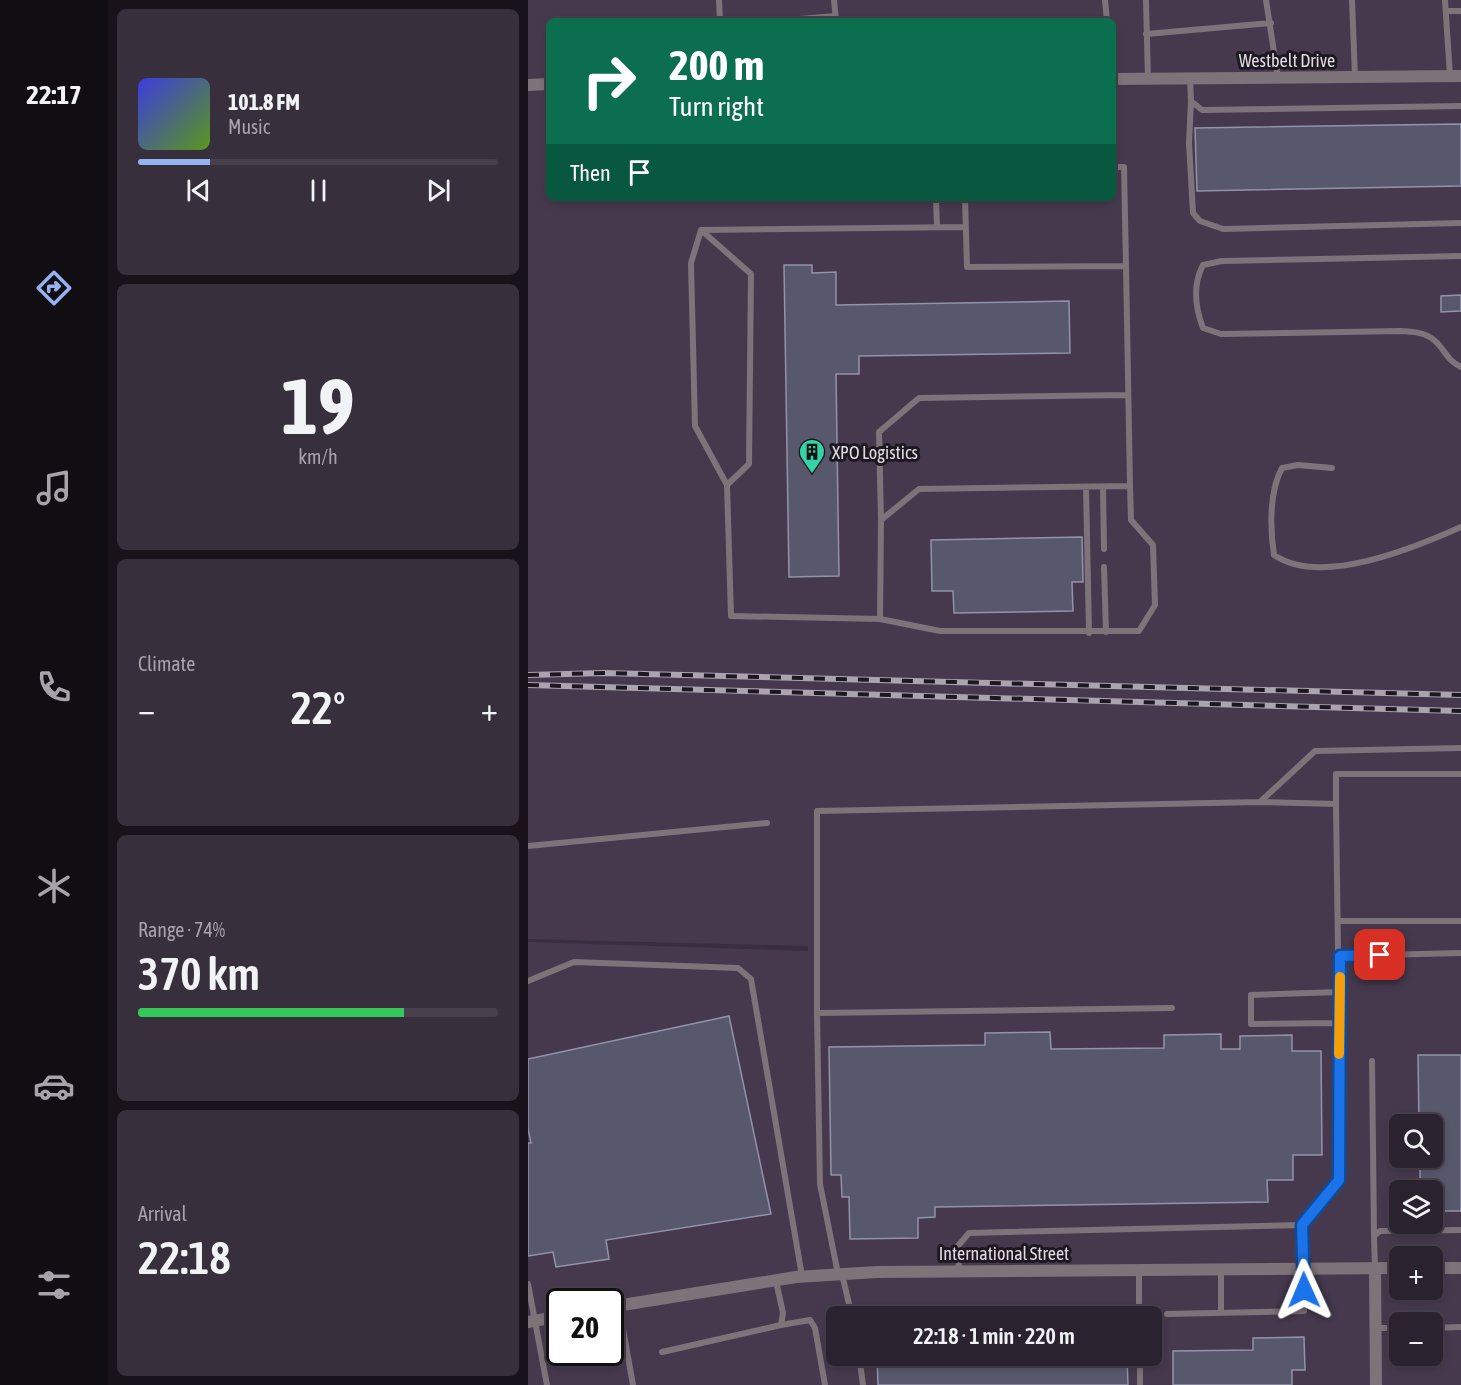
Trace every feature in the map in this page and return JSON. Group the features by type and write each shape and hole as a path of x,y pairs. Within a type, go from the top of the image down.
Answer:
{"street":[{"name":"Westbelt Drive","path":"1116,79 1456,76"},
{"path":"528,84 546,84"},
{"name":"International Street","path":"624,1305 802,1276 840,1274 1389,1268"},
{"path":"1443,1268 1461,1268"},
{"path":"1375,1269 1376,1385"}],"lane":[{"path":"719,0 720,18"},
{"path":"834,0 836,18"},
{"path":"1105,0 1107,18"},
{"path":"1146,0 1148,79"},
{"path":"1266,0 1278,78"},
{"path":"1352,0 1354,78"},
{"path":"1445,0 1456,76"},
{"path":"1446,11 1461,11"},
{"path":"1146,34 1271,23"},
{"path":"1190,79 1189,144 1193,213 1210,225 1223,229 1461,223"},
{"path":"1191,101 1202,110 1461,106"},
{"path":"701,230 691,263 695,426 727,485 730,616 880,619 940,631 1089,633 1138,631 1155,605 1153,545 1131,520 1124,167 1116,167"},
{"path":"936,201 937,227"},
{"path":"965,201 967,267 1126,266"},
{"path":"701,230 966,227"},
{"path":"701,230 751,274 749,464 727,485"},
{"path":"1461,256 1222,261 1203,265 1196,279 1196,310 1203,328 1221,334 1401,331 1421,333 1434,340 1449,361 1461,367"},
{"path":"880,619 879,432 919,398 1128,395"},
{"path":"1332,468 1298,465 1282,468 1275,481 1271,537 1274,555 1287,564 1348,567 1429,541 1461,527"},
{"path":"881,520 919,489 1130,486"},
{"path":"1086,487 1089,633"},
{"path":"1102,487 1104,549"},
{"path":"1104,567 1106,632"},
{"path":"1260,802 1315,751 1461,748"},
{"path":"1167,1314 1304,1311 1302,1225 1339,1180 1340,956 1336,774 1461,774"},
{"path":"849,1306 820,1184 817,811 1260,802 1336,804"},
{"path":"528,846 767,823"},
{"path":"1339,921 1461,921"},
{"path":"1340,956 1461,953"},
{"path":"528,981 574,962 738,968 751,980 802,1276"},
{"path":"1340,992 1251,995 1251,1024 1340,1023"},
{"path":"817,1012 1172,1008"},
{"path":"1372,1061 1375,1269"},
{"path":"959,1271 958,1246 969,1233 1302,1225"},
{"path":"1374,1236 1380,1232 1461,1230"},
{"path":"1139,1270 1139,1306"},
{"path":"1221,1270 1221,1313"},
{"path":"776,1280 783,1313 781,1325"},
{"path":"528,1284 532,1321 547,1385"},
{"path":"662,1352 810,1320 815,1328 825,1385"},
{"path":"1443,1328 1461,1327"},
{"path":"1375,1328 1389,1328"},
{"path":"624,1346 633,1385"},
{"path":"861,1366 863,1385"},
{"path":"1140,1366 1140,1385"}],"shaded area":[{"path":"528,0 1461,0 1461,1385 528,1385 528,942 808,951 808,946 528,939"}],"building":[{"path":"1461,124 1461,186 1197,191 1195,128"},
{"name":"XPO Logistics","path":"784,265 812,265 812,273 836,272 836,305 1069,301 1070,353 859,356 859,374 836,374 839,576 789,577"},
{"path":"1461,295 1461,311 1441,312 1441,296"},
{"path":"1082,537 1083,582 1072,582 1073,611 954,613 953,591 932,591 931,540"},
{"path":"729,1016 771,1214 606,1240 609,1259 556,1267 553,1252 528,1256 528,1143 531,1143 528,1129 528,1059"},
{"path":"1050,1032 1051,1049 1164,1048 1164,1035 1221,1034 1221,1049 1240,1049 1240,1036 1292,1035 1292,1051 1321,1051 1322,1155 1293,1155 1293,1180 1267,1180 1268,1202 935,1207 935,1217 918,1218 918,1238 850,1239 849,1197 842,1197 841,1175 831,1175 829,1047 985,1045 985,1033"},
{"path":"1418,1055 1461,1055 1461,1211 1443,1211 1443,1180 1420,1180 1420,1168 1443,1168 1443,1114 1419,1114"},
{"path":"1304,1337 1305,1370 1292,1370 1292,1385 1173,1385 1173,1351 1253,1350 1253,1338"},
{"path":"877,1366 1127,1366 1128,1385 878,1385"}],"railway":[{"path":"528,675 604,673 1461,695"},
{"path":"528,685 1461,711"}],"slow traffic":[{"path":"1339,1054 1340,977"}],"place":[{"name":"XPO Logistics","path":"812,475"}],"route":[{"path":"1304,1290 1302,1225 1339,1180 1340,956 1380,955"}]}
